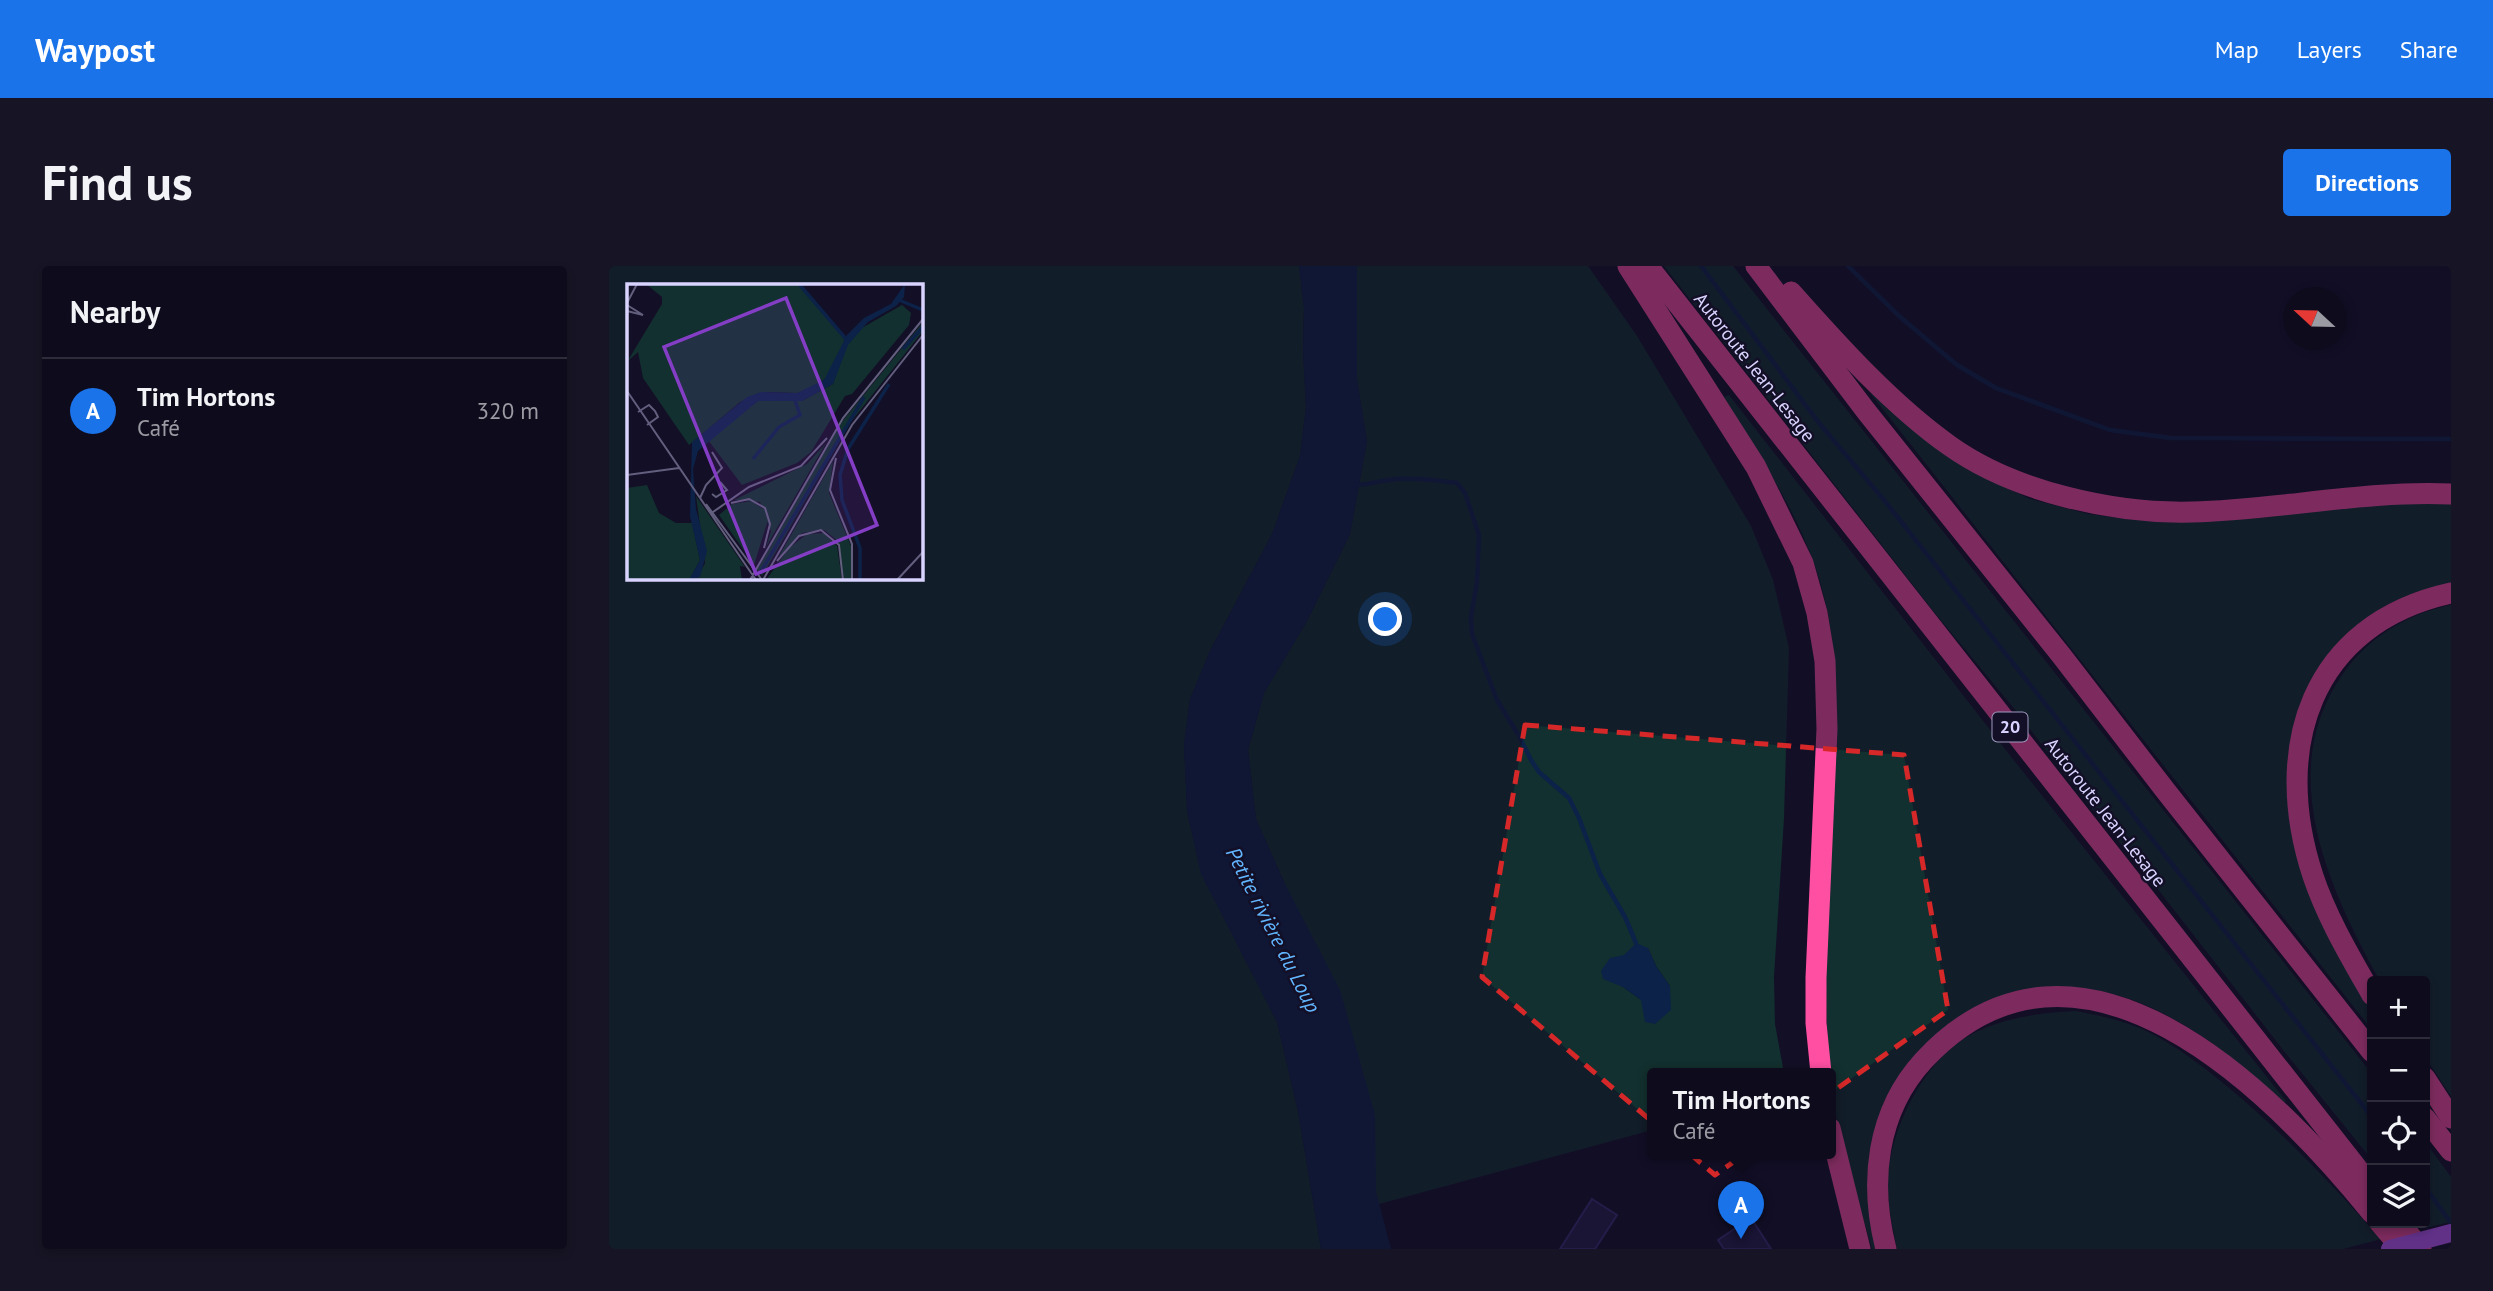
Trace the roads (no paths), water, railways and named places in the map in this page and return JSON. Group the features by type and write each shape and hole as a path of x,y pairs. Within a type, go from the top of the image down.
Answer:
{"highway":[{"path":"1628,266 1756,467 1803,563 1817,613 1825,661 1827,729 1816,978 1816,1023 1820,1068"},
{"name":"Autoroute Jean-Lesage","path":"1648,266 2367,1181"},
{"path":"1756,266 1866,411 2367,1046"},
{"path":"1769,266 1846,351 1920,424 1953,448 1985,466 2071,499 2136,510 2192,512 2387,496 2451,494"},
{"path":"2367,986 2313,877 2299,808 2297,757 2306,716 2314,695 2327,672 2342,655 2362,635 2383,620 2407,607 2451,593"},
{"path":"1886,1249 1878,1214 1877,1169 1886,1124 1906,1085 1937,1046 1973,1020 2013,1002 2050,996 2093,999 2114,1004 2159,1022 2190,1040 2279,1112 2367,1208"},
{"path":"2430,1086 2451,1118"},
{"path":"2430,1125 2451,1152"},
{"path":"1836,1152 1860,1249"},
{"path":"2384,1228 2402,1249"},
{"path":"2404,1228 2421,1249"}],"main road":[{"path":"2390,1249 2451,1233"}],"water":[{"name":"Petite rivière du Loup","path":"1299,266 1357,266 1357,380 1367,441 1350,534 1307,621 1264,693 1248,750 1256,819 1284,882 1340,990 1375,1115 1376,1192 1391,1249 1321,1249 1298,1111 1277,1022 1201,874 1187,811 1184,744 1190,699 1210,651 1272,534 1300,456 1306,407 1304,308"},
{"path":"1636,943 1648,948 1670,986 1671,1010 1655,1024 1645,1022 1641,1000 1623,987 1603,979 1601,971 1610,958 1624,955"}],"waterway":[{"path":"1701,266 1819,423 1884,500 2367,1111"},
{"path":"1848,266 1899,316 1957,365 1996,388 2110,430 2171,438 2451,439"},
{"path":"1354,485 1396,479 1422,479 1457,483 1465,493 1479,535 1477,582 1471,617 1472,634 1489,679 1497,700 1539,772 1569,798 1600,874 1625,917 1636,943"},
{"path":"2430,1194 2451,1223"}],"place":[{"name":"Tim Hortons","path":"1741,1239"}]}
